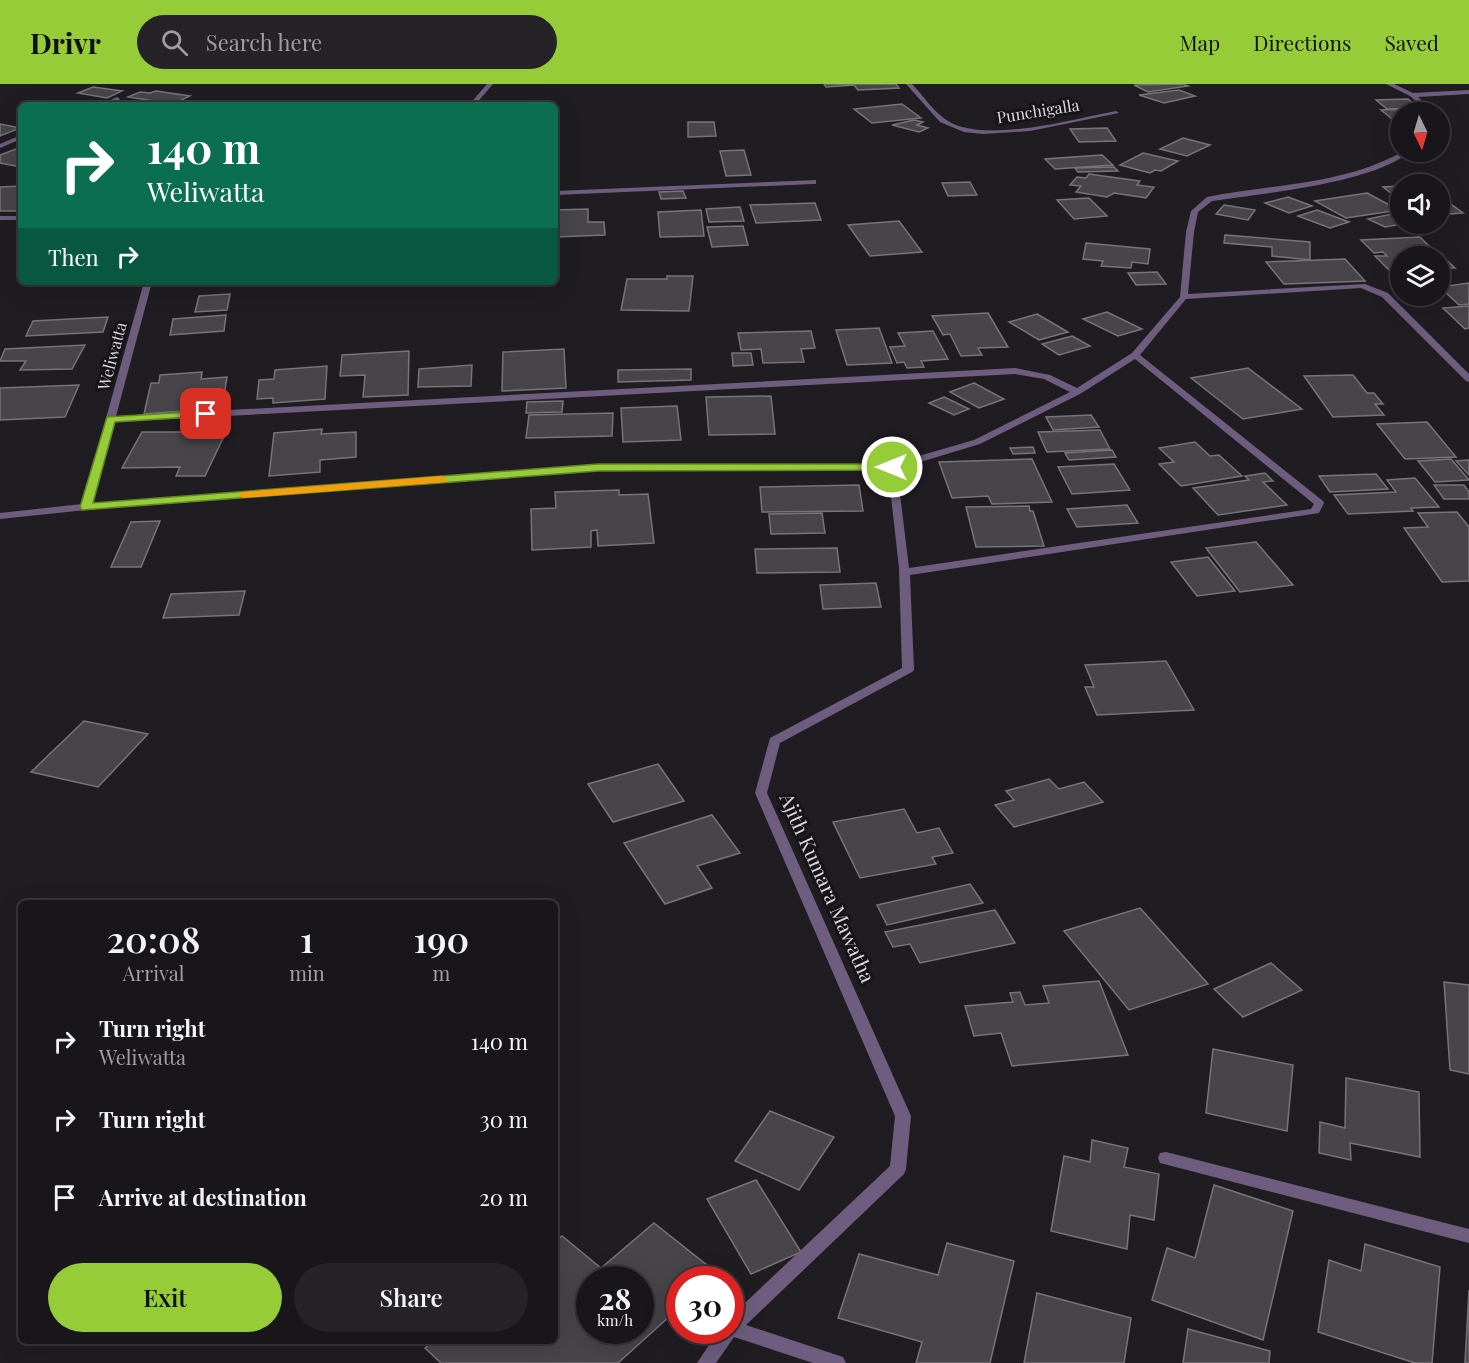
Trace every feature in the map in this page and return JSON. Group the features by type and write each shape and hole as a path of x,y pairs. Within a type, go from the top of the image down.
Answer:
{"street":[{"path":"475,102 490,84"},
{"name":"Punchigalla","path":"909,84 946,124 977,133 1009,131 1116,113"},
{"path":"1389,84 1412,95 1420,102"},
{"path":"1412,95 1469,92"},
{"path":"110,102 117,99"},
{"path":"0,146 18,139"},
{"path":"0,516 86,507 598,468 892,467 977,441 1077,392 1135,355 1184,297 1194,210 1210,199 1355,174 1390,162"},
{"path":"558,193 813,182"},
{"path":"0,218 18,218"},
{"name":"Weliwatta","path":"86,507 147,285"},
{"path":"1184,297 1362,286 1385,295 1469,379"},
{"path":"906,572 1314,511 1319,503 1135,355"},
{"path":"110,419 1015,371 1047,377 1077,392"},
{"name":"Ajith Kumara Mawatha","path":"744,1316 898,1169 903,1116 761,793 774,741 908,670 906,572 902,520 892,467"},
{"path":"1166,1158 1469,1236"},
{"path":"744,1333 837,1363"},
{"name":"Ajith Kumara Mawatha","path":"706,1363 719,1344"}],"building":[{"path":"824,84 896,84 899,88 858,90 854,85 826,87"},
{"path":"1183,84 1188,86 1148,92 1134,85"},
{"path":"93,87 122,91 107,98 78,93"},
{"path":"1179,90 1195,96 1164,103 1139,95"},
{"path":"156,91 190,96 177,102 128,97 140,92"},
{"path":"1408,99 1412,102 1390,102 1390,109 1387,109 1376,100"},
{"path":"902,104 921,118 872,123 854,109"},
{"path":"1381,110 1390,110 1390,117"},
{"path":"914,120 923,122 917,125 928,128 919,132 892,125"},
{"path":"688,122 714,122 716,136 688,137"},
{"path":"0,124 18,128 18,129 0,136"},
{"path":"1107,128 1116,141 1079,142 1070,129"},
{"path":"1183,138 1210,145 1187,156 1160,149"},
{"path":"18,149 18,166 0,163 0,155"},
{"path":"744,150 751,175 726,176 720,151"},
{"path":"1143,153 1178,161 1161,171 1155,170 1150,173 1120,165"},
{"path":"1102,155 1113,165 1055,169 1045,159"},
{"path":"1114,167 1118,171 1078,172 1075,168"},
{"path":"1089,174 1140,181 1137,185 1154,187 1146,198 1114,193 1107,197 1076,192 1081,186 1070,185 1077,177 1086,178"},
{"path":"970,182 977,195 948,196 942,183"},
{"path":"18,186 18,211 0,211 0,187"},
{"path":"683,191 686,198 661,199 659,192"},
{"path":"1367,193 1390,205 1390,211 1346,218 1315,201"},
{"path":"1288,197 1312,206 1289,213 1265,203"},
{"path":"1089,198 1107,216 1074,219 1057,200"},
{"path":"815,203 821,220 756,223 750,205"},
{"path":"1450,203 1463,213 1450,214"},
{"path":"1224,205 1255,210 1248,220 1216,214"},
{"path":"740,207 744,221 709,222 706,209"},
{"path":"588,209 588,222 604,222 605,235 558,237 558,210"},
{"path":"701,210 704,236 660,237 658,212"},
{"path":"1317,210 1349,222 1330,228 1298,216"},
{"path":"1390,214 1390,226 1385,227 1368,219"},
{"path":"899,221 922,252 870,256 848,225"},
{"path":"743,226 748,245 712,247 707,227"},
{"path":"1225,235 1310,242 1310,260 1272,256 1272,247 1224,243"},
{"path":"1420,237 1429,246 1390,246 1389,270 1375,256 1387,256 1383,252 1374,253 1361,240"},
{"path":"1086,243 1150,249 1148,264 1132,262 1131,268 1101,266 1103,261 1083,259"},
{"path":"1345,259 1365,281 1284,284 1266,262"},
{"path":"1157,272 1166,284 1136,285 1128,273"},
{"path":"667,276 693,276 689,311 621,310 627,279 667,279"},
{"path":"1469,283 1469,304 1459,305 1450,296 1450,286"},
{"path":"230,294 227,310 195,312 199,296"},
{"path":"1469,306 1469,328 1465,329 1443,308"},
{"path":"1107,312 1142,329 1118,336 1083,319"},
{"path":"988,313 1008,347 978,348 982,355 961,356 950,334 943,335 932,316"},
{"path":"1037,314 1068,332 1039,340 1009,322"},
{"path":"226,315 224,331 170,335 173,319"},
{"path":"108,317 103,332 26,336 33,321"},
{"path":"879,328 892,363 847,365 836,330"},
{"path":"811,331 815,348 801,349 804,362 763,363 761,349 741,350 738,333"},
{"path":"933,331 948,359 921,361 924,367 907,368 904,362 897,363 890,347 905,346 898,333"},
{"path":"1072,336 1090,346 1059,355 1042,344"},
{"path":"85,345 72,369 20,370 26,361 0,361 5,349"},
{"path":"564,349 566,388 502,391 503,352"},
{"path":"409,351 408,395 363,397 365,375 340,376 342,355"},
{"path":"732,353 751,353 753,365 733,366"},
{"path":"472,365 471,386 418,387 419,369"},
{"path":"327,366 325,399 273,403 273,398 257,399 259,380 274,379 275,370"},
{"path":"1248,368 1302,409 1243,419 1191,378"},
{"path":"691,369 691,380 618,382 618,370"},
{"path":"202,372 201,379 227,377 222,408 144,414 151,383 159,383 160,375"},
{"path":"1353,375 1367,393 1374,393 1383,404 1375,404 1384,415 1333,417 1304,376"},
{"path":"974,383 1004,399 979,408 950,392"},
{"path":"79,385 65,417 0,420 0,388"},
{"path":"771,396 775,434 709,435 706,397"},
{"path":"944,397 969,409 954,415 929,403"},
{"path":"563,401 562,412 526,413 527,402"},
{"path":"677,406 681,440 623,442 621,408"},
{"path":"613,413 612,436 526,438 529,415"},
{"path":"1091,415 1099,427 1053,430 1046,417"},
{"path":"1427,422 1456,457 1405,459 1377,424"},
{"path":"322,429 321,434 356,432 356,457 320,460 320,472 269,476 274,433"},
{"path":"1100,430 1110,449 1047,452 1038,432"},
{"path":"142,432 226,432 205,476 176,476 180,467 122,468"},
{"path":"1195,442 1210,456 1219,455 1242,476 1181,486 1159,464 1174,462 1159,448"},
{"path":"1033,447 1035,453 1013,454 1010,448"},
{"path":"1112,450 1116,457 1069,460 1065,453"},
{"path":"1032,459 1052,502 992,504 988,496 952,498 939,462"},
{"path":"1451,459 1469,480 1435,482 1418,461"},
{"path":"1469,460 1469,475 1456,461"},
{"path":"1114,464 1130,490 1072,494 1058,467"},
{"path":"1265,473 1273,481 1263,482 1287,505 1218,515 1193,488 1249,480 1245,476"},
{"path":"1376,474 1388,489 1330,492 1319,476"},
{"path":"1415,478 1439,507 1411,508 1413,511 1348,514 1334,495 1396,492 1387,480"},
{"path":"859,485 863,511 762,512 760,487"},
{"path":"1434,485 1464,485 1469,492 1469,499 1444,499"},
{"path":"619,490 619,495 648,494 654,543 598,546 597,530 591,531 591,547 532,550 531,509 556,508 555,492"},
{"path":"1127,505 1138,523 1077,527 1067,509"},
{"path":"1029,506 1030,511 1033,511 1044,546 976,547 966,507"},
{"path":"1457,512 1469,527 1469,581 1442,582 1404,528 1428,527 1418,513"},
{"path":"822,513 825,533 771,534 769,514"},
{"path":"160,521 141,567 111,567 131,522"},
{"path":"1256,542 1293,585 1240,592 1206,548"},
{"path":"837,548 840,572 757,573 755,549"},
{"path":"1208,557 1235,591 1197,596 1171,562"},
{"path":"876,583 881,607 823,609 820,585"},
{"path":"245,591 239,615 163,618 171,594"},
{"path":"1166,661 1194,710 1097,715 1085,687 1094,687 1085,665"},
{"path":"84,721 148,734 98,787 31,772"},
{"path":"658,764 684,801 613,822 588,784"},
{"path":"1049,779 1059,789 1084,782 1103,802 1014,827 995,805 1014,800 1006,791"},
{"path":"904,809 917,833 939,828 953,853 932,857 936,864 860,878 833,822"},
{"path":"712,815 740,853 697,866 712,888 665,904 624,843"},
{"path":"970,884 983,903 887,925 877,905"},
{"path":"1140,908 1208,984 1129,1010 1064,931"},
{"path":"995,910 1015,943 920,963 910,944 893,947 885,932"},
{"path":"1271,963 1302,990 1243,1017 1214,989"},
{"path":"1099,981 1128,1055 1012,1066 1001,1033 974,1036 965,1006 1013,1002 1010,993 1020,992 1025,1005 1049,1003 1043,986"},
{"path":"1444,982 1469,985 1469,1074 1450,1070"},
{"path":"1213,1049 1293,1065 1287,1131 1206,1113"},
{"path":"1346,1078 1419,1092 1420,1157 1350,1143 1351,1160 1319,1153 1320,1122 1345,1128"},
{"path":"770,1111 834,1137 799,1190 735,1161"},
{"path":"1092,1140 1128,1148 1124,1167 1159,1174 1154,1220 1130,1215 1127,1249 1051,1231 1064,1156 1090,1162"},
{"path":"756,1180 801,1252 751,1274 707,1199"},
{"path":"1214,1185 1293,1211 1263,1340 1152,1300 1167,1248 1195,1258"},
{"path":"654,1223 708,1266 666,1266 666,1320 654,1330 654,1266 603,1266"},
{"path":"562,1236 599,1266 576,1266 576,1344 639,1344 618,1363 441,1363 425,1348 430,1344 558,1344 558,1239"},
{"path":"947,1243 1014,1261 990,1363 916,1363 922,1342 838,1318 859,1254 938,1275"},
{"path":"1365,1244 1440,1267 1432,1363 1415,1363 1318,1332 1329,1260 1361,1271"},
{"path":"1469,1290 1469,1363 1465,1363"},
{"path":"1037,1293 1131,1318 1124,1363 1024,1363"},
{"path":"1188,1329 1270,1351 1269,1363 1183,1363"}],"slow traffic":[{"path":"243,495 442,480"}],"route":[{"path":"206,414 110,419 86,507 598,468 892,467"}]}
